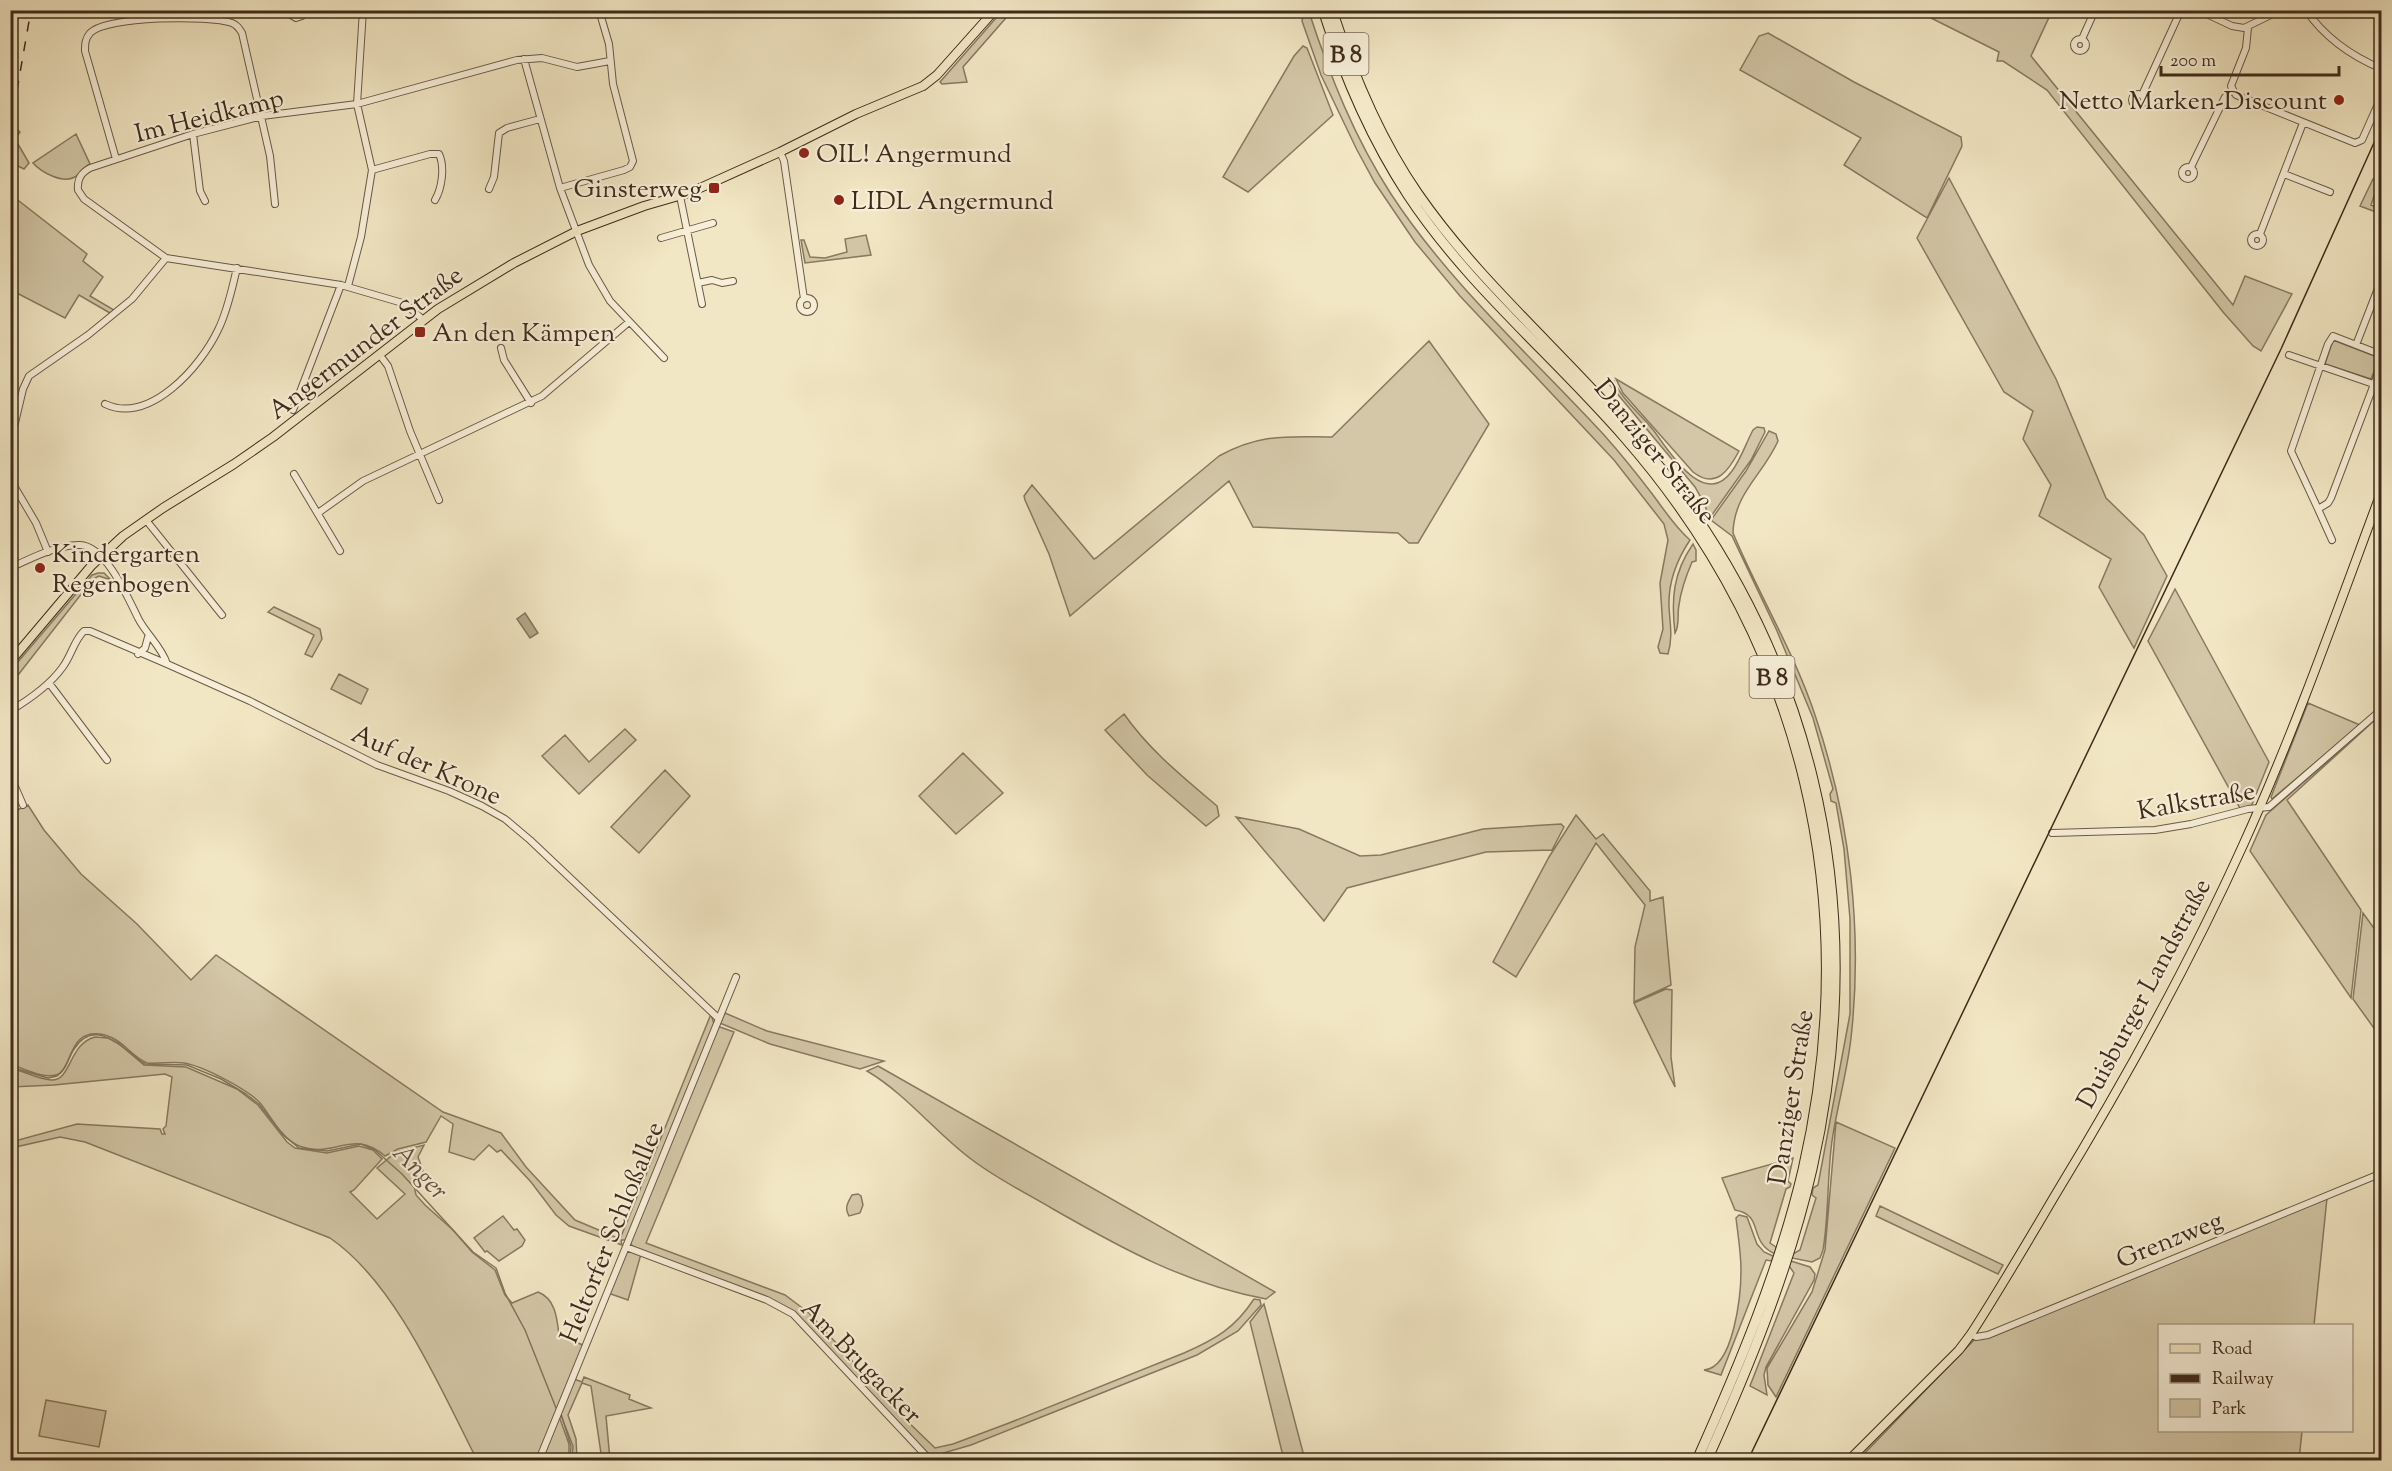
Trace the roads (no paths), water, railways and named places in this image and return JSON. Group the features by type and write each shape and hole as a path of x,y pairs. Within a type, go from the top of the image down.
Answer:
{"highway":[{"name":"Danziger Straße","path":"1323,10 1355,99 1378,145 1410,197 1475,279 1630,444 1675,500 1704,543 1731,588 1756,639 1775,684 1797,752 1817,844 1825,912 1827,978 1820,1073 1802,1171 1773,1274 1748,1342 1697,1461"},
{"name":"Danziger Straße","path":"1332,10 1345,51 1371,111 1418,193 1487,279 1637,439 1671,480 1708,533 1763,634 1791,705 1806,752 1821,812 1834,912 1836,986 1829,1072 1811,1173 1780,1278 1756,1346 1707,1461"}],"main road":[{"name":"Angermunder Straße","path":"10,662 100,557 123,536 264,443 423,320 514,262 577,231 644,206 680,196 780,152 856,114 930,81 994,10"},
{"name":"Duisburger Landstraße","path":"1850,1461 1959,1350 1971,1334 2087,1142 2153,1027 2211,914 2259,809 2299,711 2382,490"}],"street":[{"path":"289,10 296,18 302,16 305,10"},
{"path":"293,410 362,237 372,170 357,104 363,10"},
{"path":"560,188 624,170 630,167 633,161 613,84 609,44 599,10"},
{"path":"2082,39 2095,10"},
{"path":"2142,95 2181,10"},
{"path":"2198,10 2232,26 2248,28 2281,10"},
{"path":"2306,10 2315,23 2336,43 2354,56 2382,69"},
{"path":"117,159 85,47 90,33 104,26 164,18 200,19 235,24 242,33 262,116 272,165 275,204"},
{"path":"2191,167 2224,97 2232,90 2248,42 2248,28"},
{"path":"357,104 524,59 542,58 577,67 610,61"},
{"path":"524,59 560,188 598,283 610,301 664,358"},
{"path":"2232,90 2236,95 2358,143 2362,140 2382,95"},
{"name":"Im Heidkamp","path":"166,258 84,199 79,193 78,182 84,172 194,134 262,116 357,104"},
{"path":"489,189 494,177 498,133 507,128 540,119"},
{"path":"2260,234 2303,123"},
{"path":"194,134 200,191 205,201"},
{"path":"780,152 784,161 804,298"},
{"path":"372,170 430,154 439,154 442,163 440,192 435,200"},
{"path":"2284,174 2331,192"},
{"path":"680,196 702,304"},
{"path":"661,238 713,223"},
{"path":"10,444 23,389 29,376 132,299 166,258 344,285 406,304 423,320"},
{"path":"105,404 122,408 147,405 180,380 208,348 218,330 237,268"},
{"path":"2356,345 2382,278"},
{"path":"698,283 712,280 722,283 733,281"},
{"path":"318,513 363,481 531,403 553,389 629,322"},
{"path":"2332,540 2291,451 2328,344 2333,336 2382,355"},
{"path":"501,348 504,360 531,403"},
{"path":"380,354 388,366 439,500"},
{"path":"2289,356 2382,387"},
{"path":"2318,509 2328,503 2331,498 2382,363"},
{"path":"294,474 340,551"},
{"path":"10,479 36,523 48,552"},
{"path":"146,520 222,615"},
{"path":"10,568 48,552 81,545 90,548 120,581 148,637 167,664"},
{"name":"Auf der Krone","path":"49,683 63,668 79,636 84,631 90,631 138,654 167,664 250,701 377,765 449,791 505,819 530,840 628,935 719,1018"},
{"path":"138,654 145,648 148,637"},
{"path":"10,711 49,683 107,760"},
{"name":"Kalkstraße","path":"2052,833 2156,830 2272,805 2382,709"},
{"path":"10,775 23,805"},
{"name":"Heltorfer Schloßallee","path":"539,1461 736,977"},
{"name":"Grenzweg","path":"1971,1334 1976,1337 1988,1335 2382,1173"},
{"name":"Am Brugacker","path":"626,1247 767,1300 793,1314 930,1461"}],"waterway":[{"name":"Anger","path":"10,1067 48,1078 57,1076 83,1039 92,1035 101,1035 120,1045 145,1064 187,1065 221,1079 259,1104 283,1135 299,1148 327,1151 361,1144 375,1150 402,1174 473,1252 496,1268 505,1293 525,1330 556,1408"},
{"name":"Anger","path":"561,1414 571,1446 570,1460"}],"tram line":[{"path":"1748,1460 2281,349 2382,125"}],"railway":[{"path":"10,61 19,10"},
{"path":"10,130 31,10"}],"place":[{"name":"Netto Marken-Discount","path":"2339,100"},
{"name":"OIL! Angermund","path":"804,153"},
{"name":"Ginsterweg","path":"714,188"},
{"name":"LIDL Angermund","path":"839,200"},
{"name":"An den Kämpen","path":"420,332"},
{"name":"Kindergarten Regenbogen","path":"40,568"}]}
